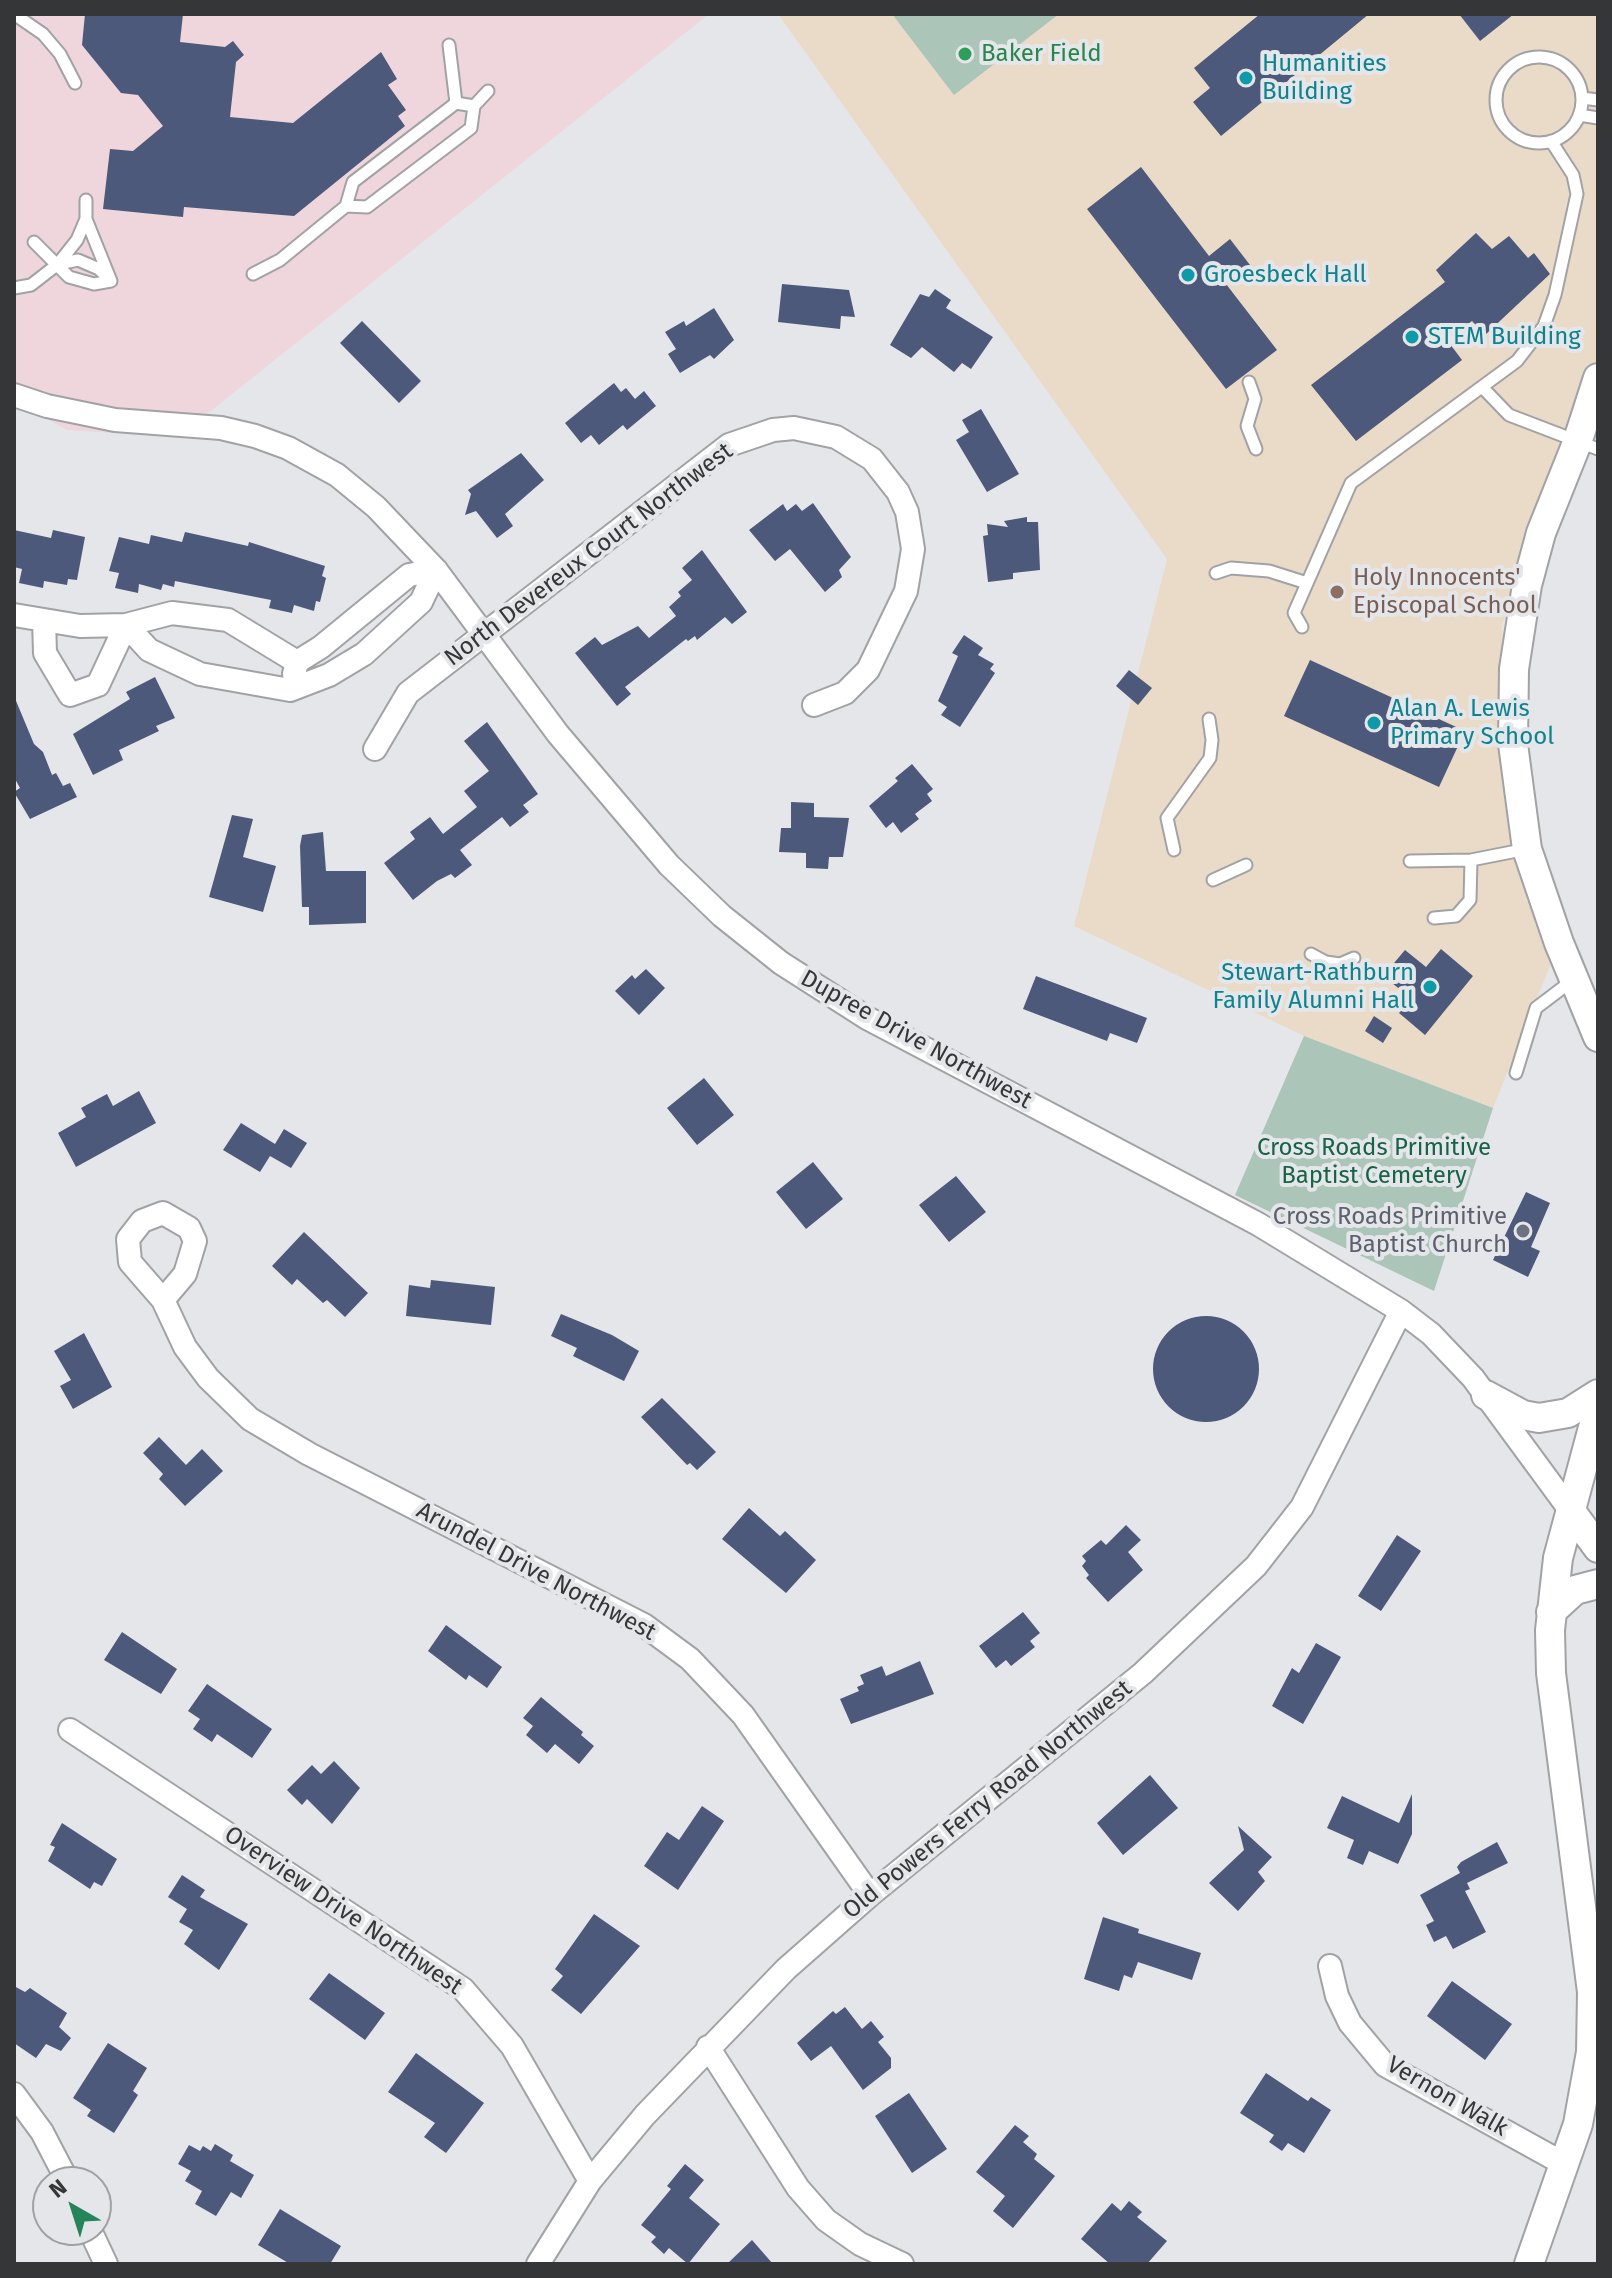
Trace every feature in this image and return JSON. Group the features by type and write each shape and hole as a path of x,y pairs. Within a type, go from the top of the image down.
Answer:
{"street":[{"path":"1598,378 1588,446 1541,533 1527,585 1514,669 1513,744 1527,849 1573,980 1598,1037"},
{"name":"Dupree Drive Northwest","path":"14,395 47,406 115,420 221,428 288,448 337,475 376,507 436,570 558,734 669,865 722,916 781,963 867,1018 1258,1224 1401,1311 1445,1347 1486,1395 1570,1510"},
{"name":"North Devereux Court Northwest","path":"375,749 408,693 729,445 773,430 815,431 855,446 887,475 907,512 913,549 906,591 868,670 845,693 814,705"},
{"path":"290,690 297,662 321,647 409,575 436,570"},
{"path":"126,625 149,650 200,674 290,690 329,675 364,654 421,602 436,570"},
{"path":"14,615 80,626 126,625 172,613 228,620 297,662"},
{"path":"44,620 45,653 70,695 98,685 126,625"},
{"name":"Arundel Drive Northwest","path":"163,1300 185,1347 208,1378 250,1419 322,1461 644,1625 690,1659 743,1715 870,1895"},
{"name":"Old Powers Ferry Road Northwest","path":"538,2264 590,2181 708,2047 786,1969 870,1895 1143,1673 1256,1566 1302,1507 1401,1311"},
{"path":"1486,1395 1523,1415 1539,1418 1568,1413 1598,1394"},
{"path":"1529,2264 1566,2165 1588,2083 1593,2024 1551,1673 1551,1612 1558,1558 1598,1409"},
{"path":"1570,1510 1598,1548"},
{"path":"1551,1612 1575,1590 1598,1584"},
{"name":"Overview Drive Northwest","path":"70,1730 463,1989 512,2046 590,2181"},
{"name":"Vernon Walk","path":"1330,1966 1337,1996 1350,2023 1385,2065 1566,2165"},
{"path":"708,2047 798,2188 826,2220 860,2244 902,2264"},
{"path":"14,2094 42,2132 60,2166"}],"lane":[{"path":"14,14 43,34 60,54 75,83"},
{"path":"449,45 456,103"},
{"path":"1524,59 1553,59 1574,75 1582,98 1579,115 1573,126 1551,141 1522,139 1501,120 1496,91 1502,78 1524,59"},
{"path":"346,206 367,207 471,128 474,106 488,91"},
{"path":"1582,98 1598,100"},
{"path":"253,274 280,260 346,206 353,182 456,103 474,106"},
{"path":"1579,115 1598,118"},
{"path":"1302,627 1294,613 1351,483 1517,361 1544,326 1555,295 1577,194 1573,175 1551,141"},
{"path":"86,200 86,219 111,281"},
{"path":"14,288 31,285 58,264 77,240 86,219"},
{"path":"34,242 69,277 94,284 111,281"},
{"path":"58,264 78,260 99,269 111,281"},
{"path":"1249,382 1255,399 1247,426 1256,449"},
{"path":"1482,387 1509,415 1588,446"},
{"path":"1216,573 1231,568 1269,571 1307,583"},
{"path":"1174,850 1167,818 1210,758 1212,740 1209,719"},
{"path":"1410,861 1471,860 1527,849"},
{"path":"1434,918 1456,916 1470,900 1471,860"},
{"path":"1213,880 1246,865"},
{"path":"1311,954 1326,962 1340,964 1354,958"},
{"path":"1516,1073 1536,1008 1573,980"}],"shaded area":[{"path":"14,14 709,14 178,437 67,430 14,400"},
{"name":"Holy Innocents' Episcopal School","path":"778,14 1598,14 1598,375 1577,443 1502,625 1514,789 1559,943 1493,1108 1304,1036 1074,926 1167,559"}],"green space":[{"name":"Baker Field","path":"892,14 1059,14 954,95"},
{"name":"Cross Roads Primitive Baptist Cemetery","path":"1304,1036 1493,1108 1434,1291 1235,1195"}],"building":[{"path":"85,14 183,14 180,42 225,47 233,41 244,55 236,62 230,117 293,123 381,52 397,79 388,85 406,110 398,116 405,126 294,216 184,207 183,217 103,209 110,149 133,151 163,126 138,95 121,93 82,45"},
{"name":"Humanities Building","path":"1260,14 1369,14 1221,136 1193,102 1210,88 1194,68"},
{"path":"1459,14 1514,14 1480,41"},
{"name":"Groesbeck Hall","path":"1141,167 1209,256 1230,239 1250,265 1226,284 1277,350 1226,389 1087,209"},
{"name":"STEM Building","path":"1476,233 1492,249 1509,236 1528,258 1534,253 1550,274 1485,335 1472,321 1447,340 1462,360 1356,441 1311,385 1445,282 1436,270"},
{"path":"782,284 849,290 855,317 841,316 840,329 778,322"},
{"path":"935,289 951,300 946,308 993,337 971,369 962,363 954,372 922,347 911,358 890,345 920,294 929,297"},
{"path":"714,308 734,340 714,359 710,355 680,373 668,354 676,349 665,332 684,321 686,326"},
{"path":"362,321 421,381 399,403 340,343"},
{"path":"614,383 621,392 626,388 635,399 644,391 656,406 627,430 623,425 599,445 591,435 581,443 565,423"},
{"path":"981,409 1019,474 987,492 956,440 969,432 962,420"},
{"path":"521,453 544,480 505,514 513,526 497,538 476,511 465,515 471,494 468,490"},
{"path":"813,503 851,557 839,570 842,577 825,592 790,549 775,561 749,530 783,504 787,511 796,504 802,511"},
{"path":"1027,517 1027,522 1038,522 1040,570 1013,573 1013,579 988,582 983,536 988,535 987,524 1008,527 1004,521"},
{"path":"14,530 51,538 53,530 85,537 77,580 68,579 67,585 44,581 43,588 19,583 22,569 14,567"},
{"path":"185,532 248,546 249,542 325,566 322,576 326,578 320,602 316,601 314,611 294,605 292,613 269,608 271,600 175,581 174,587 163,584 161,590 139,584 138,593 115,588 119,573 109,571 119,537 149,544 151,535 182,542"},
{"path":"702,550 747,612 732,624 725,617 697,640 695,636 688,641 686,639 625,687 631,694 617,706 575,653 595,637 602,645 638,626 649,638 676,616 669,607 681,596 678,592 692,580 682,568"},
{"path":"964,635 983,648 978,655 994,664 990,669 995,673 960,727 941,715 947,707 938,701 958,656 952,653"},
{"name":"Alan A. Lewis Primary School","path":"1310,660 1465,731 1439,787 1284,716"},
{"path":"1129,670 1152,688 1138,705 1116,686"},
{"path":"155,677 175,718 156,726 159,731 119,750 123,760 93,775 73,734 130,699 126,692"},
{"path":"14,696 34,744 43,752 52,775 56,773 63,786 70,783 77,797 30,819 14,792 20,788 14,777"},
{"path":"487,722 538,794 523,805 529,812 510,827 502,817 460,850 472,865 455,878 451,874 437,881 413,900 384,863 415,839 410,832 430,817 443,834 477,807 464,791 489,771 464,741"},
{"path":"912,764 933,789 927,794 932,801 915,814 919,819 901,833 893,822 886,828 869,806"},
{"path":"791,802 814,803 814,817 849,818 843,857 829,857 828,869 806,868 806,853 779,852 781,828 791,828"},
{"path":"232,815 253,819 243,857 276,866 263,912 209,897"},
{"path":"323,832 326,871 366,871 366,923 309,925 309,907 302,907 300,846 302,835"},
{"name":"Stewart-Rathburn Family Alumni Hall","path":"1441,949 1473,976 1425,1035 1399,1013 1411,998 1383,976 1405,950 1426,967"},
{"path":"646,969 665,988 639,1015 615,991 632,975 635,979"},
{"path":"1036,976 1147,1018 1137,1043 1110,1033 1107,1041 1023,1009"},
{"path":"1374,1016 1392,1028 1383,1043 1365,1031"},
{"path":"704,1078 734,1115 697,1145 667,1108"},
{"path":"139,1091 156,1123 76,1167 58,1133 86,1117 81,1108 107,1094 113,1106"},
{"path":"241,1123 275,1144 284,1129 307,1143 291,1168 270,1156 260,1172 223,1150"},
{"path":"813,1162 843,1199 806,1229 776,1192"},
{"path":"956,1176 986,1212 949,1242 919,1205"},
{"name":"Cross Roads Primitive Baptist Church","path":"1526,1192 1550,1203 1531,1247 1540,1251 1528,1277 1493,1260"},
{"path":"304,1232 368,1293 345,1317 327,1300 323,1303 297,1279 292,1285 272,1266"},
{"path":"431,1280 495,1287 491,1325 406,1316 409,1285 430,1288"},
{"path":"561,1314 612,1335 639,1351 624,1381 573,1356 577,1348 551,1336"},
{"path":"1206,1316 1226,1320 1244,1331 1255,1349 1259,1369 1255,1389 1244,1407 1226,1418 1206,1422 1186,1418 1168,1407 1157,1389 1153,1369 1157,1349 1168,1331 1186,1320"},
{"path":"84,1333 112,1387 73,1409 60,1386 71,1380 54,1351"},
{"path":"662,1398 716,1452 697,1470 690,1463 687,1465 641,1417"},
{"path":"159,1437 186,1465 202,1449 223,1471 185,1506 159,1479 163,1474 143,1453"},
{"path":"749,1508 780,1536 785,1531 816,1560 786,1593 722,1539"},
{"path":"1126,1525 1141,1540 1128,1552 1143,1570 1108,1602 1086,1578 1089,1575 1082,1566 1086,1561 1082,1556 1101,1540 1106,1545"},
{"path":"1397,1535 1421,1551 1381,1611 1358,1596"},
{"path":"1023,1612 1040,1633 1030,1641 1035,1647 1011,1666 1006,1660 996,1668 979,1646"},
{"path":"446,1625 502,1667 487,1688 469,1675 466,1680 428,1651"},
{"path":"122,1632 177,1669 161,1694 104,1660"},
{"path":"1316,1643 1341,1657 1303,1724 1272,1706 1292,1668 1299,1673"},
{"path":"920,1661 934,1694 851,1724 840,1699 859,1691 857,1687 864,1684 860,1675 882,1666 886,1676"},
{"path":"207,1684 272,1729 252,1758 217,1734 212,1742 193,1729 200,1719 188,1711"},
{"path":"541,1697 583,1732 581,1735 594,1746 579,1764 555,1744 547,1753 526,1735 533,1726 523,1718"},
{"path":"334,1761 360,1788 332,1824 307,1799 302,1805 287,1790 312,1765 321,1774"},
{"path":"1150,1775 1178,1808 1123,1855 1097,1823"},
{"path":"1412,1794 1412,1834 1398,1864 1369,1851 1363,1865 1347,1858 1354,1840 1327,1828 1342,1796 1399,1823"},
{"path":"702,1806 724,1821 678,1890 644,1866 667,1832 679,1840"},
{"path":"62,1823 117,1859 102,1886 94,1882 90,1889 48,1861 55,1847 50,1845"},
{"path":"1238,1826 1272,1857 1258,1872 1265,1881 1238,1911 1209,1883 1244,1850"},
{"path":"1497,1842 1508,1863 1467,1883 1470,1889 1465,1891 1486,1932 1453,1949 1446,1936 1434,1942 1426,1925 1434,1921 1420,1895 1460,1873 1457,1867 1461,1862"},
{"path":"182,1875 205,1890 200,1897 248,1924 219,1970 184,1944 193,1930 179,1922 187,1909 168,1897"},
{"path":"594,1914 640,1946 581,2014 551,1990 563,1976 555,1969"},
{"path":"1103,1917 1139,1929 1138,1933 1201,1953 1192,1980 1138,1962 1132,1978 1124,1975 1119,1991 1084,1979"},
{"path":"329,1973 385,2013 365,2040 309,1999"},
{"path":"1452,1981 1512,2024 1485,2060 1427,2016"},
{"path":"14,1986 25,1992 30,1988 67,2013 59,2027 71,2038 61,2051 46,2044 36,2058 14,2043"},
{"path":"845,2007 862,2029 871,2021 884,2037 878,2042 891,2058 891,2068 863,2090 831,2046 811,2061 797,2043 833,2011 836,2014"},
{"path":"108,2043 147,2068 133,2091 138,2095 114,2133 87,2116 91,2110 73,2098"},
{"path":"416,2053 484,2103 446,2153 424,2137 435,2123 388,2092"},
{"path":"1266,2073 1308,2101 1311,2097 1331,2110 1304,2153 1288,2143 1282,2151 1269,2142 1274,2135 1240,2113"},
{"path":"909,2093 947,2149 912,2173 875,2116"},
{"path":"1015,2125 1029,2136 1023,2142 1037,2154 1034,2159 1055,2176 1013,2228 993,2211 1005,2196 976,2172"},
{"path":"215,2144 233,2155 230,2161 254,2175 241,2198 231,2192 216,2216 195,2204 202,2191 185,2181 191,2171 178,2164 189,2145 200,2151 203,2146 211,2151"},
{"path":"685,2164 704,2180 689,2198 720,2224 688,2264 669,2248 664,2254 651,2242 656,2237 641,2225 671,2189 667,2186"},
{"path":"1129,2201 1142,2212 1137,2217 1167,2241 1147,2264 1110,2264 1081,2239 1112,2203 1121,2211"},
{"path":"280,2209 341,2246 330,2264 290,2264 258,2245"},
{"path":"752,2240 773,2264 727,2264"}],"place":[{"name":"Baker Field","path":"965,54"},
{"name":"Humanities Building","path":"1246,78"},
{"name":"Groesbeck Hall","path":"1188,275"},
{"name":"STEM Building","path":"1412,337"},
{"name":"Holy Innocents' Episcopal School","path":"1337,592"},
{"name":"Alan A. Lewis Primary School","path":"1374,723"},
{"name":"Stewart-Rathburn Family Alumni Hall","path":"1430,987"},
{"name":"Cross Roads Primitive Baptist Church","path":"1523,1231"}]}
